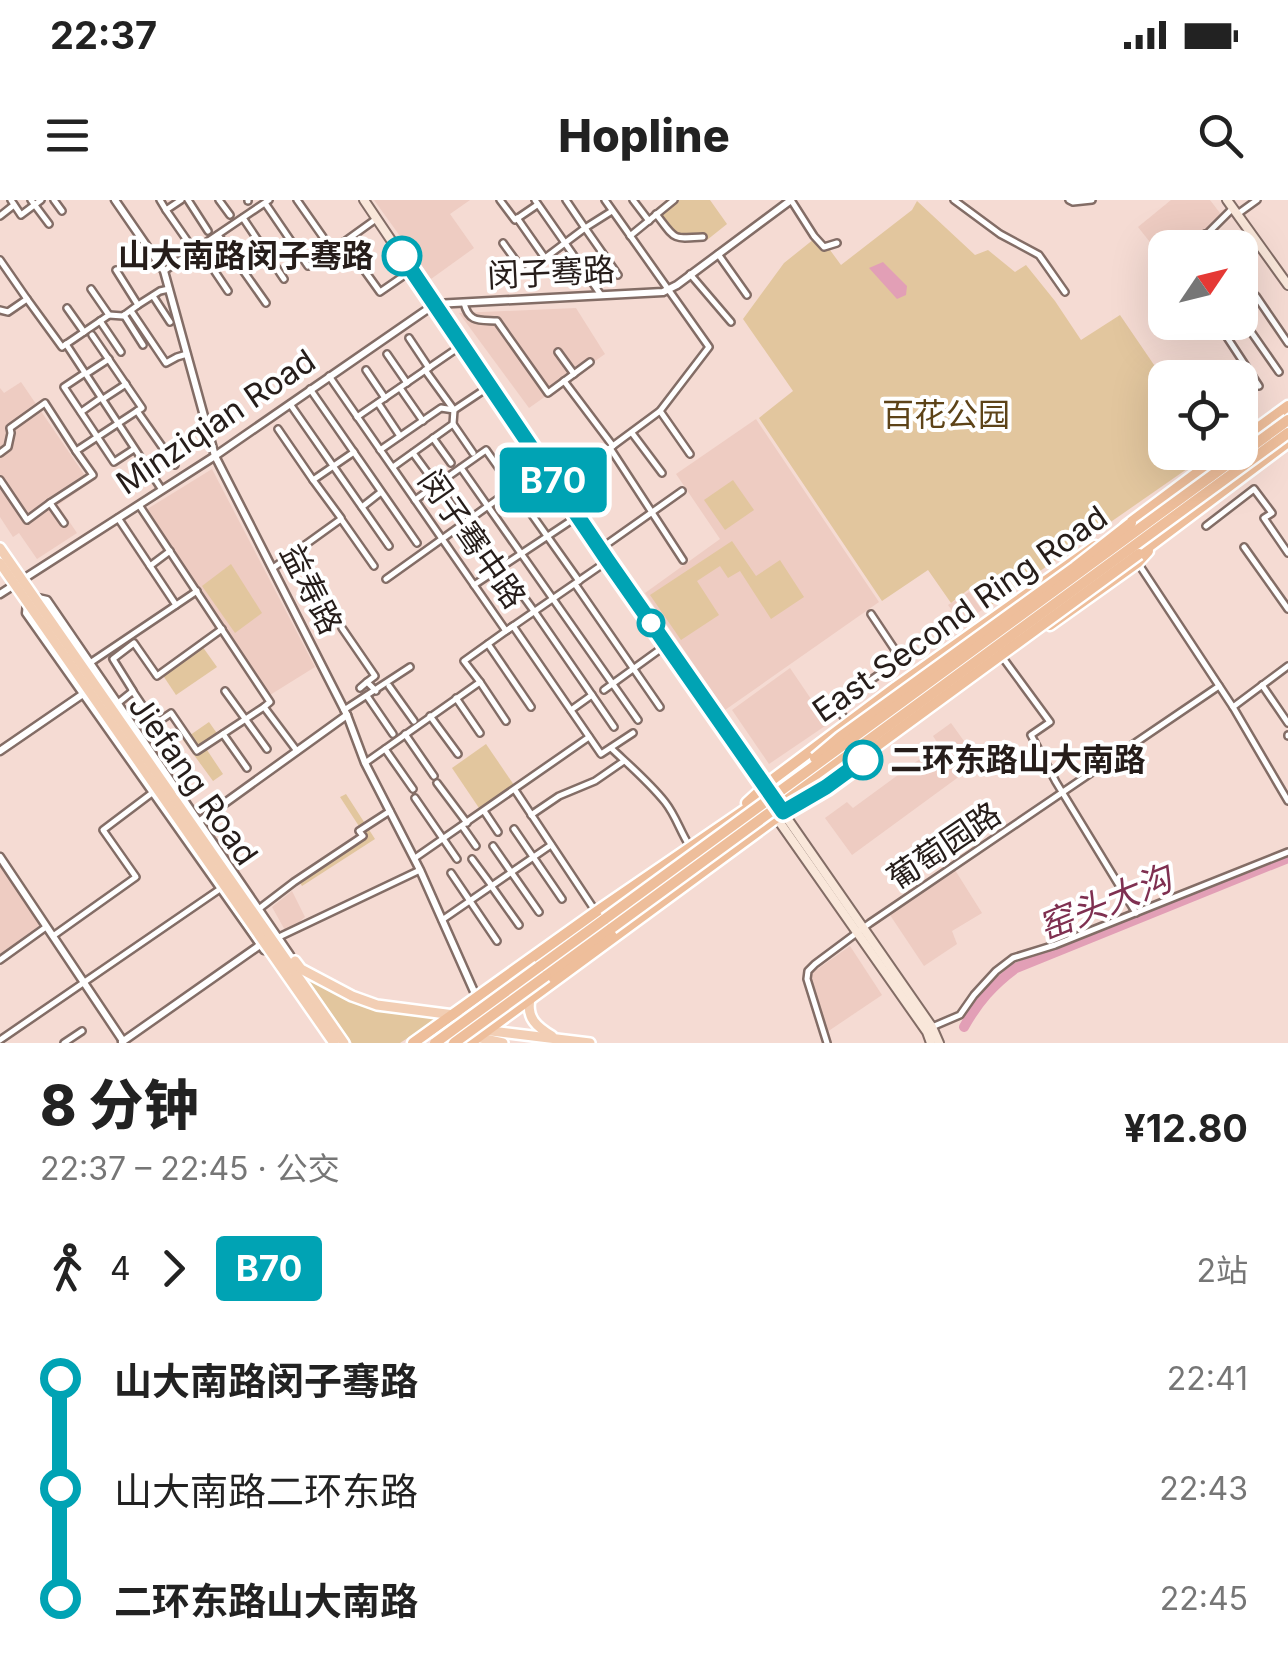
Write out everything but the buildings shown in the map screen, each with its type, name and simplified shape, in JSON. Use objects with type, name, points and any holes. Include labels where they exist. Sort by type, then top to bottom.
[{"type":"highway","points":[[1258,428],[1288,406]]},
{"type":"highway","points":[[454,1043],[1288,420]]},
{"type":"highway","points":[[434,1043],[1288,433]]},
{"type":"highway","points":[[775,801],[863,756],[1138,558],[1288,442]]},
{"type":"highway","name":"East Second Ring Road","points":[[478,1037],[530,1000],[775,801],[806,760],[848,723],[1201,470]]},
{"type":"highway","points":[[775,801],[840,737],[1131,523]]},
{"type":"highway","points":[[822,749],[1127,533],[1131,523]]},
{"type":"highway","points":[[775,801],[814,783],[1126,557],[1138,558]]},
{"type":"highway","name":"East Second Ring Road","points":[[413,1043],[729,821],[775,801],[826,787],[1138,558]]},
{"type":"highway","points":[[875,739],[896,736]]},
{"type":"highway","points":[[826,787],[837,767]]},
{"type":"main road","points":[[364,200],[608,561],[932,1027],[939,1043]]},
{"type":"main road","points":[[1232,206],[1288,284]]},
{"type":"main road","name":"Jiefang Road","points":[[0,548],[18,584]]},
{"type":"main road","name":"Jiefang Road","points":[[0,563],[143,752],[292,962],[333,1037]]},
{"type":"main road","name":"Jiefang Road","points":[[31,600],[300,992],[333,1037],[344,1043]]},
{"type":"main road","points":[[143,752],[159,762]]},
{"type":"main road","points":[[775,801],[927,1032],[930,1043]]},
{"type":"main road","points":[[164,808],[180,820]]},
{"type":"main road","points":[[292,962],[327,984],[377,1004],[454,1015],[478,1037],[502,1043]]},
{"type":"main road","points":[[530,1000],[528,1011],[532,1020],[564,1040]]},
{"type":"main road","points":[[478,1037],[590,1043]]},
{"type":"street","points":[[54,200],[62,210]]},
{"type":"street","name":"益寿路","points":[[115,200],[164,271],[214,456],[346,713],[365,763],[420,870],[476,998]]},
{"type":"street","points":[[160,200],[190,246]]},
{"type":"street","points":[[166,210],[184,200],[208,231]]},
{"type":"street","points":[[219,200],[230,215]]},
{"type":"street","points":[[297,200],[330,247]]},
{"type":"street","points":[[500,200],[514,220],[536,202],[601,296]]},
{"type":"street","points":[[566,200],[618,275]]},
{"type":"street","points":[[556,485],[660,411],[708,348],[605,200]]},
{"type":"street","points":[[634,200],[649,220]]},
{"type":"street","points":[[669,290],[791,200],[824,247],[836,243]]},
{"type":"street","points":[[954,200],[1000,234],[1039,255],[1065,292]]},
{"type":"street","points":[[1069,200],[1092,200]]},
{"type":"street","points":[[1208,230],[1232,206],[1257,200]]},
{"type":"street","points":[[630,236],[672,201]]},
{"type":"street","points":[[0,216],[12,203],[20,214],[35,202],[49,224]]},
{"type":"street","points":[[164,271],[267,202],[308,266]]},
{"type":"street","points":[[504,243],[524,272],[612,211]]},
{"type":"street","points":[[656,214],[678,239],[704,237]]},
{"type":"street","points":[[242,218],[284,279]]},
{"type":"street","points":[[376,218],[344,242],[380,292],[412,270]]},
{"type":"street","points":[[517,218],[546,257]]},
{"type":"street","points":[[218,234],[266,303]]},
{"type":"street","points":[[199,248],[228,291]]},
{"type":"street","points":[[718,254],[748,295]]},
{"type":"street","points":[[0,260],[62,347],[108,316],[124,315],[169,289]]},
{"type":"street","points":[[116,270],[138,306]]},
{"type":"street","points":[[690,274],[731,322]]},
{"type":"street","points":[[91,288],[108,316]]},
{"type":"street","name":"闵子骞路","points":[[435,304],[669,290]]},
{"type":"street","points":[[152,296],[170,322]]},
{"type":"street","points":[[1258,299],[1288,343]]},
{"type":"street","points":[[0,310],[8,312],[27,300]]},
{"type":"street","points":[[464,303],[466,314],[474,319],[497,321],[548,393],[590,362]]},
{"type":"street","name":"Minziqian Road","points":[[0,596],[214,456],[435,304]]},
{"type":"street","points":[[68,308],[84,332]]},
{"type":"street","points":[[130,310],[166,364],[187,354]]},
{"type":"street","points":[[124,315],[142,344]]},
{"type":"street","points":[[100,321],[121,352]]},
{"type":"street","points":[[76,451],[142,408],[92,335]]},
{"type":"street","points":[[408,338],[454,410],[453,424],[473,453]]},
{"type":"street","points":[[1229,340],[1259,386]]},
{"type":"street","points":[[1256,340],[1278,372]]},
{"type":"street","points":[[66,344],[162,490]]},
{"type":"street","points":[[357,418],[463,344]]},
{"type":"street","points":[[558,352],[574,374]]},
{"type":"street","points":[[387,354],[423,421]]},
{"type":"street","points":[[108,358],[64,387],[114,462],[134,448]]},
{"type":"street","points":[[366,370],[385,398]]},
{"type":"street","name":"闵子骞中路","points":[[329,376],[474,585],[509,629],[608,561]]},
{"type":"street","points":[[564,381],[612,447],[683,560]]},
{"type":"street","points":[[81,412],[126,384]]},
{"type":"street","points":[[380,450],[442,408],[454,410],[490,386]]},
{"type":"street","points":[[310,390],[417,543]]},
{"type":"street","points":[[0,453],[11,440],[10,428],[45,403],[93,475],[27,520],[0,480]]},
{"type":"street","points":[[378,403],[400,436]]},
{"type":"street","points":[[290,404],[389,546]]},
{"type":"street","points":[[137,411],[175,465]]},
{"type":"street","points":[[660,411],[690,454]]},
{"type":"street","points":[[393,468],[453,424]]},
{"type":"street","points":[[278,430],[374,566]]},
{"type":"street","points":[[632,433],[662,473]]},
{"type":"street","points":[[433,438],[451,463]]},
{"type":"street","points":[[415,500],[435,482],[486,450],[660,707]]},
{"type":"street","points":[[314,480],[354,452]]},
{"type":"street","points":[[413,453],[502,567],[614,727]]},
{"type":"street","points":[[386,579],[544,466]]},
{"type":"street","points":[[462,468],[638,720]]},
{"type":"street","points":[[1206,526],[1254,489],[1272,513],[1264,518],[1288,553]]},
{"type":"street","points":[[600,549],[682,491]]},
{"type":"street","points":[[362,506],[381,492]]},
{"type":"street","points":[[50,503],[64,523]]},
{"type":"street","points":[[139,504],[270,702],[197,751],[171,713],[155,724],[112,659],[134,643],[157,676],[222,630]]},
{"type":"street","points":[[474,585],[578,516]]},
{"type":"street","points":[[118,518],[176,605]]},
{"type":"street","points":[[272,568],[341,519]]},
{"type":"street","points":[[1244,547],[1288,609]]},
{"type":"street","points":[[150,566],[170,551]]},
{"type":"street","points":[[1138,558],[1288,802]]},
{"type":"street","points":[[90,663],[196,591]]},
{"type":"street","points":[[292,962],[260,908],[47,600],[31,600],[26,613],[288,984],[300,992]]},
{"type":"street","points":[[848,723],[834,705],[902,659],[871,614]]},
{"type":"street","points":[[342,628],[376,676],[360,688]]},
{"type":"street","points":[[506,720],[464,661],[509,629],[601,754],[633,733]]},
{"type":"street","points":[[488,644],[531,707]]},
{"type":"street","points":[[604,690],[666,645]]},
{"type":"street","points":[[1003,658],[1050,722],[1031,735],[1136,913]]},
{"type":"street","points":[[200,821],[410,667]]},
{"type":"street","points":[[1232,707],[1288,668]]},
{"type":"street","points":[[368,682],[376,691]]},
{"type":"street","points":[[365,763],[480,682]]},
{"type":"street","points":[[1262,685],[1288,723]]},
{"type":"street","points":[[388,686],[414,721]]},
{"type":"street","name":"葡萄园路","points":[[828,1043],[807,979],[815,964],[1219,686]]},
{"type":"street","points":[[118,703],[133,691],[131,688]]},
{"type":"street","points":[[225,691],[267,749]]},
{"type":"street","points":[[0,751],[83,694]]},
{"type":"street","points":[[570,710],[592,695]]},
{"type":"street","points":[[368,696],[393,734]]},
{"type":"street","points":[[456,698],[480,733]]},
{"type":"street","points":[[264,706],[297,751]]},
{"type":"street","points":[[430,716],[458,754]]},
{"type":"street","points":[[223,734],[247,768]]},
{"type":"street","points":[[405,734],[476,846]]},
{"type":"street","points":[[414,858],[588,737]]},
{"type":"street","points":[[385,748],[414,788]]},
{"type":"street","points":[[611,748],[664,801],[691,848]]},
{"type":"street","points":[[531,815],[558,796],[596,781],[624,761]]},
{"type":"street","points":[[514,790],[596,912]]},
{"type":"street","points":[[53,936],[136,877],[103,830],[152,793]]},
{"type":"street","points":[[415,798],[456,859]]},
{"type":"street","points":[[260,908],[363,836],[360,830],[390,811]]},
{"type":"street","points":[[484,811],[498,832]]},
{"type":"street","points":[[514,829],[562,899]]},
{"type":"street","points":[[442,920],[552,845]]},
{"type":"street","points":[[494,846],[539,912]]},
{"type":"street","points":[[932,1027],[960,1015],[996,970],[1013,958],[1288,852]]},
{"type":"street","points":[[0,857],[122,1042],[260,945]]},
{"type":"street","points":[[472,859],[519,925]]},
{"type":"street","points":[[279,937],[420,870]]},
{"type":"street","points":[[451,872],[497,941]]},
{"type":"street","points":[[0,1040],[221,889]]},
{"type":"street","points":[[0,960],[46,926]]},
{"type":"street","points":[[64,1043],[82,1031]]},
{"type":"shaded area","points":[[374,200],[470,200],[450,214],[474,248],[431,279]]},
{"type":"shaded area","points":[[1171,200],[1210,200],[1226,221],[1214,230],[1148,230],[1148,240],[1138,227]]},
{"type":"shaded area","points":[[883,262],[907,286],[906,295],[897,299],[869,268]]},
{"type":"shaded area","points":[[576,308],[605,354],[529,408],[459,313]]},
{"type":"shaded area","points":[[21,382],[90,483],[58,505],[77,533],[37,559],[19,533],[13,537],[0,517],[0,388],[4,393]]},
{"type":"shaded area","points":[[756,419],[879,602],[725,710],[645,593],[720,539],[676,474]]},
{"type":"shaded area","points":[[212,469],[315,667],[270,695],[144,511]]},
{"type":"shaded area","points":[[969,592],[982,610],[962,624],[948,605]]},
{"type":"shaded area","points":[[790,668],[828,724],[769,764],[732,710]]},
{"type":"shaded area","points":[[951,723],[979,762],[852,855],[825,818],[847,802],[853,808],[939,745],[933,736]]},
{"type":"shaded area","points":[[0,865],[40,925],[0,954]]},
{"type":"shaded area","points":[[415,869],[416,872],[286,932],[272,907],[292,891],[305,917],[298,923]]},
{"type":"shaded area","points":[[955,870],[982,913],[952,931],[957,944],[924,966],[890,915]]},
{"type":"shaded area","points":[[850,946],[882,995],[827,1032],[812,989],[812,973]]},
{"type":"green space","points":[[678,200],[710,200],[727,224],[707,240],[692,234],[675,237],[660,214]]},
{"type":"green space","name":"百花公园","points":[[917,201],[975,255],[988,250],[1015,272],[1026,265],[1081,340],[1120,315],[1151,360],[1148,470],[1186,470],[984,610],[969,589],[951,603],[928,570],[882,601],[759,418],[793,391],[743,319],[784,263],[819,235],[841,265],[912,210]]},
{"type":"green space","points":[[733,480],[754,510],[725,530],[704,500]]},
{"type":"green space","points":[[732,541],[756,576],[780,560],[804,597],[771,619],[740,571],[728,578],[720,566],[697,581],[719,615],[681,640],[650,595]]},
{"type":"green space","points":[[231,564],[262,613],[235,633],[202,586]]},
{"type":"green space","points":[[202,646],[217,667],[176,695],[162,674]]},
{"type":"green space","points":[[209,722],[221,739],[207,750],[223,774],[213,781],[183,740]]},
{"type":"green space","points":[[486,744],[514,785],[479,808],[452,768]]},
{"type":"green space","points":[[346,794],[375,839],[302,886],[299,881],[366,837],[340,797]]},
{"type":"green space","points":[[302,971],[352,997],[444,1014],[400,1043],[352,1043]]},
{"type":"waterway","name":"窑头大沟","points":[[964,1027],[987,994],[1016,968],[1288,858]]},
{"type":"bus line","name":"B70","points":[[402,256],[783,812],[863,760]]},
{"type":"place","name":"山大南路闵子骞路","points":[[402,256]]},
{"type":"place","name":"二环东路山大南路","points":[[863,760]]}]
